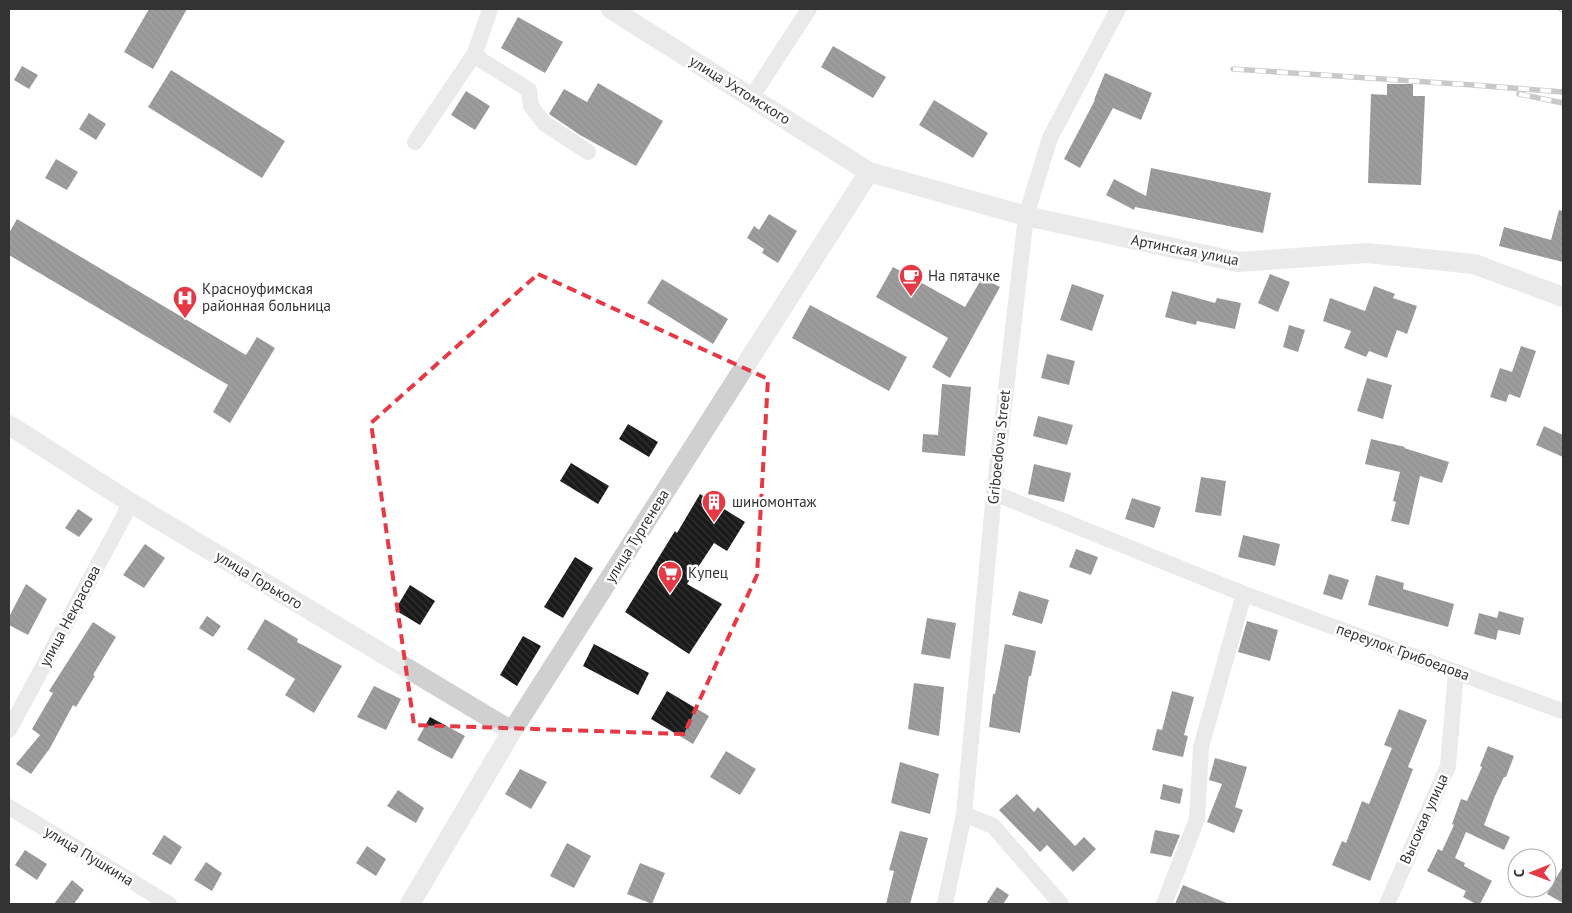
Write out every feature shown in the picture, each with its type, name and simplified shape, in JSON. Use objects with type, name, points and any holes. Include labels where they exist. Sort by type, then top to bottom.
[{"type":"street","points":[[415,142],[475,53],[490,9]]},
{"type":"street","name":"улица Ухтомского","points":[[611,9],[869,172]]},
{"type":"street","points":[[751,98],[809,9]]},
{"type":"street","name":"Griboedova Street","points":[[944,904],[964,814],[994,493],[1026,216],[1050,138],[1118,9]]},
{"type":"street","points":[[475,53],[482,60],[529,90],[531,106],[544,123],[588,152]]},
{"type":"street","name":"Артинская улица","points":[[869,172],[1026,216],[1238,262],[1367,252],[1474,264],[1563,298]]},
{"type":"street","name":"улица Тургенева","points":[[410,904],[512,731],[869,172]]},
{"type":"street","name":"улица Горького","points":[[9,425],[131,503],[512,731]]},
{"type":"street","name":"переулок Грибоедова","points":[[994,493],[1244,594],[1562,711]]},
{"type":"street","name":"улица Некрасова","points":[[9,730],[131,503]]},
{"type":"street","points":[[1164,904],[1198,819],[1201,747],[1244,594]]},
{"type":"street","name":"Высокая улица","points":[[1387,904],[1448,766],[1456,672]]},
{"type":"street","name":"улица Пушкина","points":[[9,807],[169,904]]},
{"type":"street","points":[[964,814],[993,826],[1061,904]]},
{"type":"highlighted area","points":[[538,274],[768,379],[757,575],[684,734],[414,725],[371,423]]},
{"type":"building","points":[[149,9],[187,9],[153,69],[124,52]]},
{"type":"building","points":[[518,17],[563,42],[545,73],[501,48]]},
{"type":"building","points":[[833,46],[886,77],[873,98],[821,67]]},
{"type":"building","points":[[22,66],[38,75],[29,89],[14,80]]},
{"type":"building","points":[[171,70],[285,141],[262,178],[148,107]]},
{"type":"building","points":[[1105,73],[1152,93],[1141,120],[1113,108],[1080,168],[1064,159],[1095,100]]},
{"type":"building","points":[[598,83],[663,121],[636,166],[580,135],[549,114],[564,89],[587,102]]},
{"type":"building","points":[[1387,84],[1413,84],[1413,96],[1425,96],[1421,185],[1368,183],[1371,94],[1387,95]]},
{"type":"building","points":[[466,91],[490,106],[475,130],[451,115]]},
{"type":"building","points":[[934,100],[988,133],[973,158],[919,125]]},
{"type":"building","points":[[89,113],[106,124],[96,140],[79,129]]},
{"type":"building","points":[[56,159],[78,172],[67,190],[45,178]]},
{"type":"building","points":[[1151,168],[1271,193],[1263,233],[1135,207],[1134,210],[1106,195],[1114,179],[1146,196]]},
{"type":"building","points":[[1559,210],[1563,211],[1563,262],[1499,246],[1504,227],[1551,240]]},
{"type":"building","points":[[769,214],[797,231],[778,263],[762,253],[764,249],[747,238],[754,226],[759,230]]},
{"type":"building","points":[[17,219],[246,355],[257,337],[275,348],[230,423],[213,412],[228,385],[9,255],[9,233]]},
{"type":"building","points":[[893,267],[965,307],[982,278],[1000,287],[950,378],[932,367],[948,338],[876,297]]},
{"type":"building","points":[[1270,274],[1290,282],[1278,312],[1258,303]]},
{"type":"building","points":[[662,279],[728,319],[713,344],[647,303]]},
{"type":"building","points":[[1072,284],[1104,295],[1092,331],[1060,320]]},
{"type":"building","points":[[1374,286],[1395,294],[1393,298],[1417,306],[1407,334],[1397,330],[1387,358],[1369,351],[1366,357],[1344,348],[1351,331],[1323,321],[1330,298],[1365,311]]},
{"type":"building","points":[[1172,291],[1215,303],[1217,298],[1241,303],[1235,329],[1197,321],[1196,325],[1165,317]]},
{"type":"building","points":[[810,305],[907,357],[889,391],[792,338]]},
{"type":"building","points":[[1289,325],[1305,330],[1298,352],[1283,347]]},
{"type":"building","points":[[1521,346],[1536,351],[1520,398],[1509,394],[1506,402],[1490,397],[1500,368],[1512,372]]},
{"type":"building","points":[[1047,354],[1075,361],[1069,385],[1041,378]]},
{"type":"building","points":[[1367,378],[1392,385],[1383,419],[1357,411]]},
{"type":"building","points":[[942,384],[971,387],[965,456],[922,452],[923,434],[938,435]]},
{"type":"building","points":[[1038,416],[1073,425],[1067,445],[1033,436]]},
{"type":"building","points":[[628,424],[658,442],[649,457],[619,439]]},
{"type":"building","points":[[1544,426],[1563,435],[1563,457],[1536,445]]},
{"type":"building","points":[[1371,439],[1405,447],[1449,462],[1442,483],[1420,476],[1409,525],[1391,521],[1396,502],[1393,501],[1400,472],[1365,464]]},
{"type":"building","points":[[571,463],[609,486],[598,504],[560,481]]},
{"type":"building","points":[[1034,464],[1071,473],[1064,502],[1028,494]]},
{"type":"building","points":[[1201,477],[1226,481],[1221,516],[1195,512]]},
{"type":"building","name":"Купец","points":[[700,494],[745,522],[727,551],[714,543],[687,584],[722,604],[689,654],[625,612],[675,531],[677,533]]},
{"type":"building","points":[[1132,498],[1161,507],[1154,528],[1125,519]]},
{"type":"building","points":[[78,509],[93,519],[79,537],[65,528]]},
{"type":"building","points":[[1243,535],[1280,544],[1275,566],[1238,557]]},
{"type":"building","points":[[145,544],[165,558],[144,588],[123,575]]},
{"type":"building","points":[[1076,549],[1098,557],[1091,575],[1069,567]]},
{"type":"building","points":[[575,557],[593,568],[563,618],[544,607]]},
{"type":"building","points":[[1329,574],[1349,580],[1342,600],[1323,594]]},
{"type":"building","points":[[1376,575],[1404,583],[1403,589],[1454,604],[1448,627],[1368,605]]},
{"type":"building","points":[[26,584],[47,599],[28,635],[9,625],[9,617]]},
{"type":"building","points":[[410,585],[435,601],[420,625],[395,610]]},
{"type":"building","points":[[1019,591],[1049,600],[1042,624],[1012,615]]},
{"type":"building","points":[[1499,611],[1524,618],[1520,635],[1498,630],[1496,640],[1474,634],[1479,613],[1497,618]]},
{"type":"building","points":[[207,616],[221,626],[213,637],[199,628]]},
{"type":"building","points":[[927,618],[956,623],[950,659],[921,654]]},
{"type":"building","points":[[265,619],[298,639],[297,642],[342,666],[314,713],[285,695],[295,679],[247,649]]},
{"type":"building","points":[[1247,621],[1278,630],[1270,661],[1238,652]]},
{"type":"building","points":[[93,622],[116,637],[76,707],[73,705],[50,748],[31,774],[16,764],[40,735],[32,729],[53,693],[49,691]]},
{"type":"building","points":[[523,636],[541,646],[517,686],[500,675]]},
{"type":"building","points":[[594,644],[649,673],[638,695],[583,666]]},
{"type":"building","points":[[1005,644],[1036,651],[1031,676],[1029,676],[1020,733],[989,727],[993,694],[995,694]]},
{"type":"building","points":[[914,683],[944,687],[939,736],[908,729]]},
{"type":"building","points":[[374,686],[401,699],[386,730],[357,717]]},
{"type":"building","points":[[667,691],[709,716],[693,744],[651,719]]},
{"type":"building","points":[[1172,691],[1194,697],[1184,735],[1188,736],[1183,757],[1152,750],[1157,729],[1162,730]]},
{"type":"building","points":[[1399,709],[1427,720],[1408,767],[1413,769],[1370,881],[1332,865],[1342,841],[1346,843],[1362,801],[1369,804],[1392,748],[1384,745]]},
{"type":"building","points":[[430,717],[465,736],[452,759],[417,740]]},
{"type":"building","points":[[1488,746],[1514,756],[1484,825],[1510,837],[1504,850],[1466,832],[1455,858],[1465,863],[1464,866],[1492,881],[1480,904],[1476,904],[1463,897],[1466,891],[1427,871],[1438,849],[1442,851],[1454,825],[1452,824],[1461,799],[1467,801],[1482,767],[1480,766]]},
{"type":"building","points":[[726,751],[756,769],[740,795],[710,777]]},
{"type":"building","points":[[1215,758],[1247,767],[1235,807],[1243,810],[1234,833],[1207,822],[1222,784],[1209,780]]},
{"type":"building","points":[[900,762],[939,774],[930,814],[891,803]]},
{"type":"building","points":[[520,769],[547,782],[531,809],[505,794]]},
{"type":"building","points":[[1163,784],[1183,789],[1180,804],[1160,799]]},
{"type":"building","points":[[398,790],[424,808],[416,823],[387,806]]},
{"type":"building","points":[[1017,794],[1034,812],[1038,807],[1075,846],[1084,837],[1096,849],[1073,872],[1047,845],[1040,852],[999,810]]},
{"type":"building","points":[[1155,830],[1180,835],[1171,857],[1150,853]]},
{"type":"building","points":[[900,831],[928,838],[910,904],[886,904],[894,871],[889,870]]},
{"type":"building","points":[[164,835],[182,847],[171,865],[152,854]]},
{"type":"building","points":[[567,843],[591,856],[574,888],[550,876]]},
{"type":"building","points":[[367,846],[386,859],[376,876],[356,863]]},
{"type":"building","points":[[25,850],[47,864],[37,880],[15,865]]},
{"type":"building","points":[[206,862],[222,873],[212,891],[194,880]]},
{"type":"building","points":[[640,863],[665,873],[652,904],[627,894]]},
{"type":"building","points":[[1563,866],[1563,903],[1554,898],[1557,898],[1557,876]]},
{"type":"building","points":[[72,880],[84,890],[74,904],[54,904]]},
{"type":"building","points":[[1183,885],[1229,904],[1175,904]]},
{"type":"building","points":[[997,887],[1009,895],[1003,904],[986,904]]},
{"type":"railway","points":[[1233,69],[1563,92]]},
{"type":"railway","points":[[1519,94],[1563,103]]},
{"type":"place","name":"На пятачке","points":[[911,297]]},
{"type":"place","name":"Красноуфимская районная больница","points":[[185,319]]},
{"type":"place","name":"шиномонтаж","points":[[714,523]]},
{"type":"place","name":"Купец","points":[[670,594]]}]
